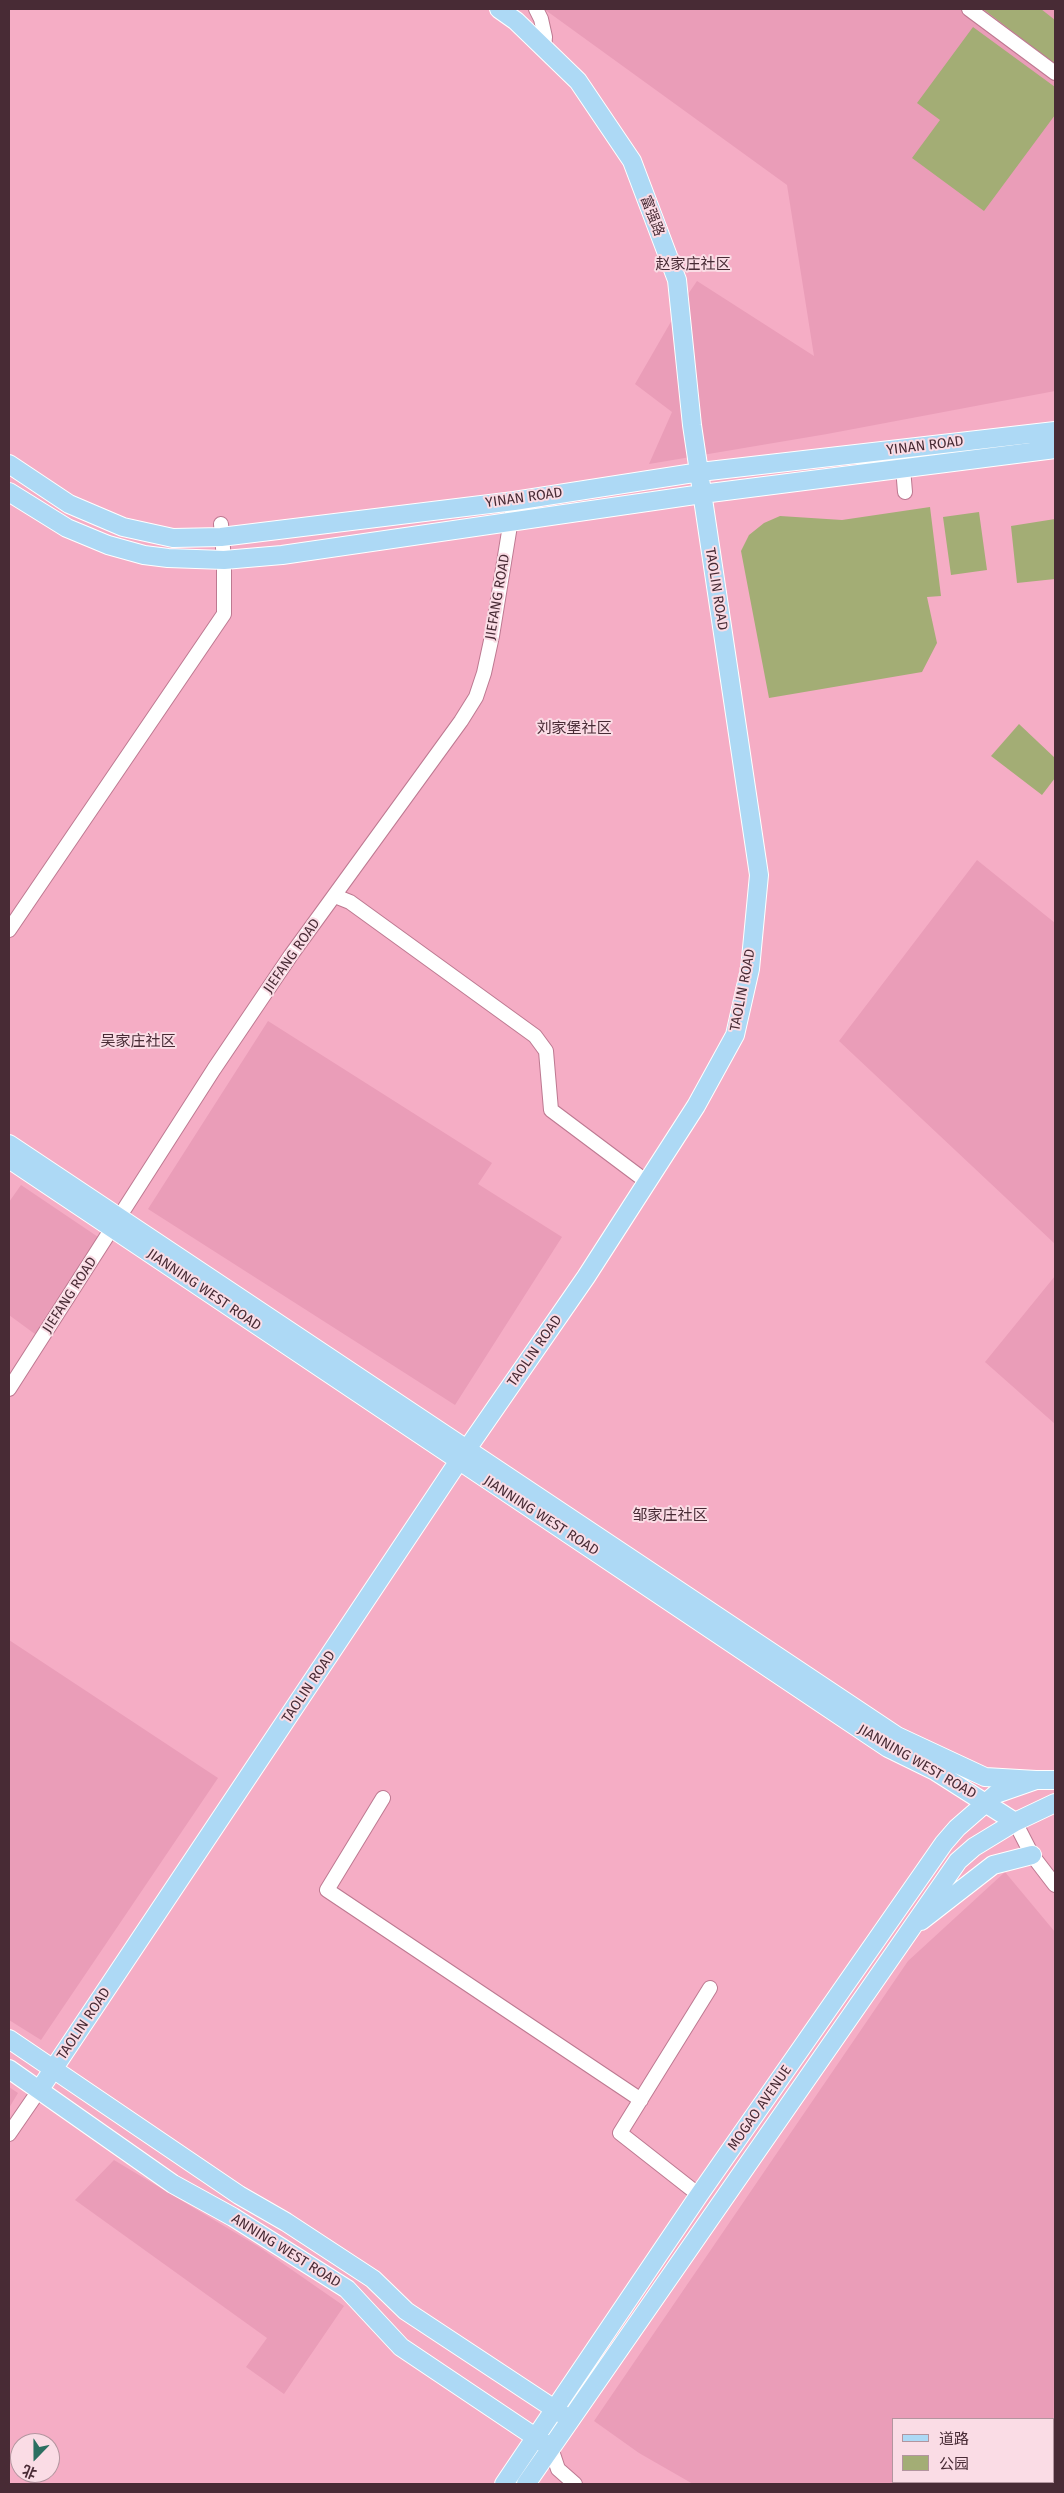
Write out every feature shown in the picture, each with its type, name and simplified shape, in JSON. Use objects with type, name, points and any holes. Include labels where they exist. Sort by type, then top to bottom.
[{"type":"main road","name":"富强路","points":[[499,9],[516,20],[578,81],[632,161],[677,280],[692,425],[700,472]]},
{"type":"main road","name":"YINAN ROAD","points":[[9,464],[69,504],[123,527],[173,538],[221,530],[514,500],[700,472],[1055,431]]},
{"type":"main road","name":"YINAN ROAD","points":[[9,492],[67,528],[108,545],[144,555],[196,560],[224,560],[282,555],[702,494],[1055,449]]},
{"type":"main road","name":"TAOLIN ROAD","points":[[40,2089],[463,1456],[586,1277],[696,1106],[735,1035],[750,969],[759,875],[700,472]]},
{"type":"main road","name":"JIANNING WEST ROAD","points":[[9,1144],[116,1223],[463,1456],[888,1748],[991,1798]]},
{"type":"main road","name":"JIANNING WEST ROAD","points":[[9,1159],[116,1223]]},
{"type":"main road","name":"JIANNING WEST ROAD","points":[[463,1456],[714,1612],[897,1736],[984,1777],[1036,1780]]},
{"type":"main road","points":[[984,1777],[991,1798],[1015,1822]]},
{"type":"main road","name":"MOGAO AVENUE","points":[[504,2484],[699,2196],[944,1843],[956,1828],[991,1798],[1036,1780],[1055,1780]]},
{"type":"main road","name":"MOGAO AVENUE","points":[[526,2484],[958,1861],[974,1846],[1015,1822],[1055,1803]]},
{"type":"main road","points":[[911,1929],[993,1865],[1032,1855]]},
{"type":"main road","name":"ANNING WEST ROAD","points":[[9,2039],[238,2195],[286,2222],[373,2279],[406,2311],[554,2410],[571,2419]]},
{"type":"main road","name":"ANNING WEST ROAD","points":[[9,2069],[173,2184],[233,2217],[347,2289],[401,2347],[551,2448]]},
{"type":"street","points":[[536,9],[543,28],[544,48]]},
{"type":"street","points":[[969,9],[1055,73]]},
{"type":"street","points":[[903,468],[905,492]]},
{"type":"street","name":"JIEFANG ROAD","points":[[9,1389],[220,1061],[291,955],[476,698],[492,636],[514,500]]},
{"type":"street","points":[[9,930],[224,614],[224,560],[221,530]]},
{"type":"street","points":[[334,896],[350,902],[535,1036],[546,1051],[550,1110],[647,1182]]},
{"type":"street","points":[[384,1798],[327,1890],[640,2100]]},
{"type":"street","points":[[1015,1822],[1032,1855],[1055,1885]]},
{"type":"street","points":[[699,2196],[620,2133],[710,1988]]},
{"type":"street","name":"TAOLIN ROAD","points":[[9,2134],[40,2089]]},
{"type":"street","points":[[551,2448],[558,2469],[575,2484]]},
{"type":"shaded area","points":[[544,9],[1055,9],[1055,391],[827,434],[649,464],[672,412],[635,384],[680,306],[697,281],[814,356],[787,185]]},
{"type":"shaded area","points":[[977,860],[1055,923],[1055,1244],[839,1041]]},
{"type":"shaded area","points":[[268,1021],[492,1163],[478,1184],[562,1237],[455,1405],[148,1209]]},
{"type":"shaded area","points":[[21,1185],[104,1241],[39,1337],[9,1315],[9,1202]]},
{"type":"shaded area","points":[[1055,1276],[1055,1424],[985,1362]]},
{"type":"shaded area","points":[[9,1640],[218,1778],[41,2040],[9,2020]]},
{"type":"shaded area","points":[[1005,1872],[1055,1932],[1055,2484],[693,2484],[639,2453],[594,2421],[908,1961]]},
{"type":"shaded area","points":[[9,2087],[18,2093],[9,2108]]},
{"type":"shaded area","points":[[114,2160],[259,2247],[344,2306],[284,2394],[246,2367],[267,2338],[75,2200]]},
{"type":"green space","points":[[983,9],[1041,9],[1055,20],[1055,64]]},
{"type":"green space","points":[[973,27],[1055,87],[1055,115],[984,211],[912,158],[940,120],[917,103]]},
{"type":"green space","points":[[930,507],[941,596],[927,597],[937,643],[922,672],[769,698],[741,551],[749,535],[764,523],[780,516],[842,520]]},
{"type":"green space","points":[[979,512],[987,570],[951,575],[943,517]]},
{"type":"green space","points":[[1055,519],[1055,579],[1017,583],[1011,526]]},
{"type":"green space","points":[[1019,724],[1055,758],[1055,778],[1042,795],[991,756]]},
{"type":"district","name":"赵家庄社区","points":[[693,265]]},
{"type":"district","name":"刘家堡社区","points":[[574,729]]},
{"type":"district","name":"吴家庄社区","points":[[138,1042]]},
{"type":"district","name":"邹家庄社区","points":[[670,1516]]}]
